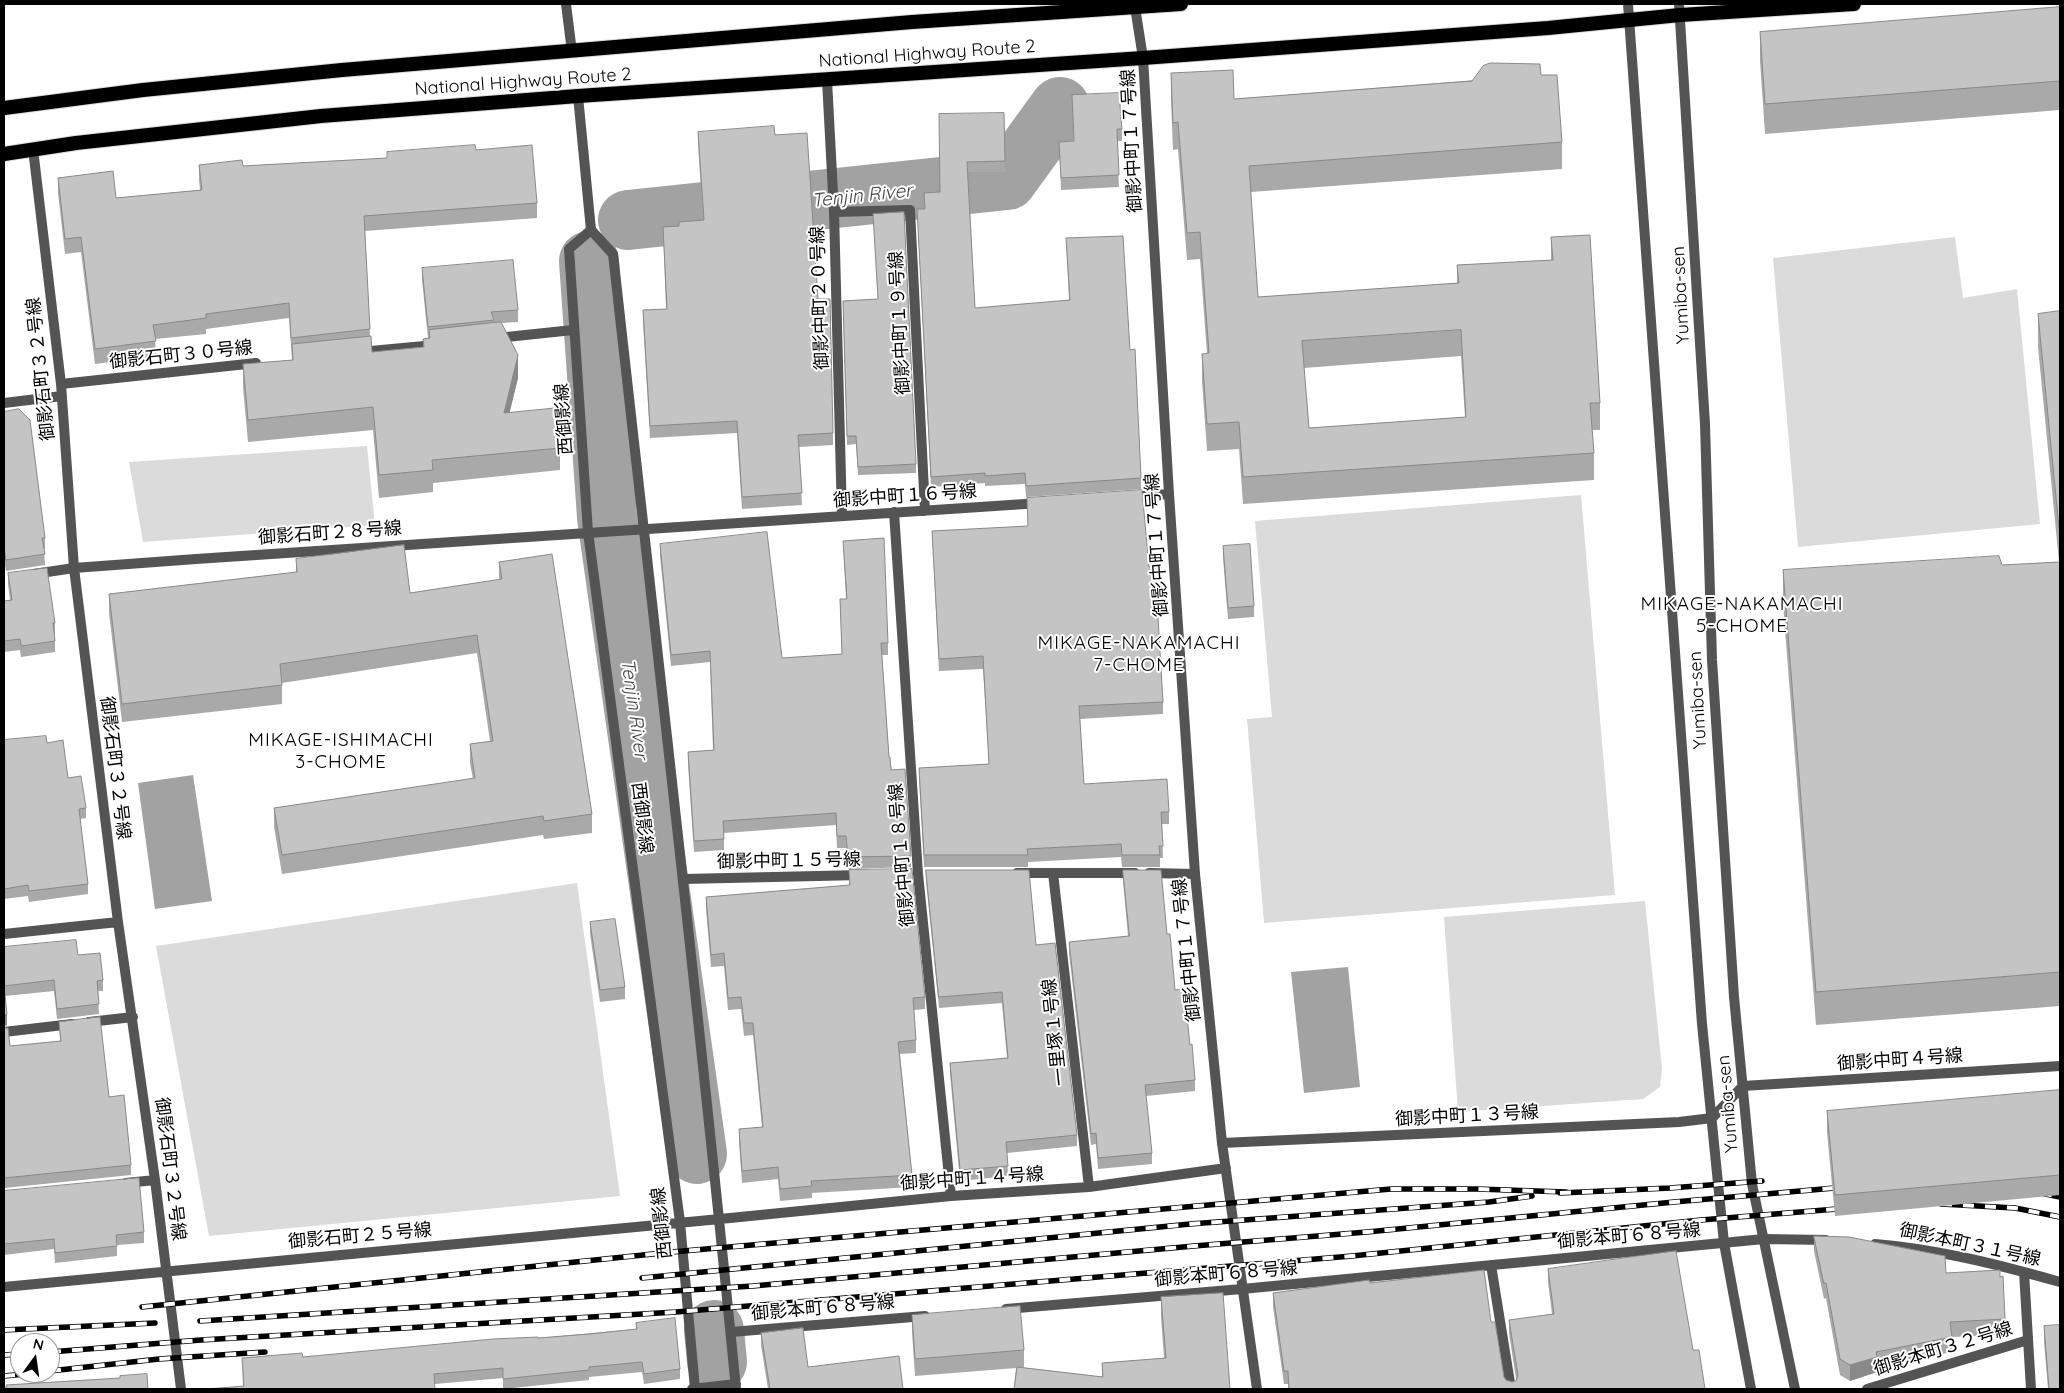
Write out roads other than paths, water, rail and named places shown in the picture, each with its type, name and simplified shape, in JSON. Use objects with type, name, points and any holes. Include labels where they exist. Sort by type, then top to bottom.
[{"type":"highway","name":"National Highway Route 2","points":[[4,108],[242,79],[912,22],[1181,4]]},
{"type":"highway","name":"National Highway Route 2","points":[[4,154],[232,125],[578,96],[1143,58],[1548,28],[1630,19],[1680,9],[1854,4]]},
{"type":"street","points":[[566,4],[572,52]]},
{"type":"street","name":"Yumiba-sen","points":[[1628,4],[1701,1014],[1724,1243],[1751,1389]]},
{"type":"street","name":"御影中町１７号線","points":[[1135,6],[1143,58],[1195,874],[1222,1143],[1257,1389]]},
{"type":"street","name":"Yumiba-sen","points":[[1680,9],[1705,424],[1712,660],[1734,996],[1752,1184],[1795,1389]]},
{"type":"street","name":"御影中町２０号線","points":[[827,80],[834,210],[842,516]]},
{"type":"street","points":[[578,96],[591,230]]},
{"type":"street","name":"御影石町３２号線","points":[[33,149],[61,384],[74,568],[118,922],[133,1017],[182,1389]]},
{"type":"street","name":"御影中町１９号線","points":[[834,210],[910,210],[925,511]]},
{"type":"street","name":"西御影線","points":[[694,1389],[680,1222],[588,532],[568,248],[591,230],[613,254],[684,879],[736,1387]]},
{"type":"street","points":[[485,340],[573,330]]},
{"type":"street","points":[[347,354],[445,344]]},
{"type":"street","name":"御影石町３０号線","points":[[61,384],[268,362]]},
{"type":"street","points":[[4,403],[62,396]]},
{"type":"street","points":[[1121,498],[1170,494]]},
{"type":"street","name":"御影中町１６号線","points":[[620,530],[644,530],[1052,502]]},
{"type":"street","name":"御影中町１８号線","points":[[894,512],[918,874],[950,1196]]},
{"type":"street","name":"御影石町２８号線","points":[[21,575],[74,568],[620,530]]},
{"type":"street","points":[[1005,873],[1195,874]]},
{"type":"street","name":"一里塚１号線","points":[[1054,873],[1089,1187]]},
{"type":"street","name":"御影中町１５号線","points":[[684,879],[869,875]]},
{"type":"street","points":[[4,934],[118,922]]},
{"type":"street","points":[[4,1032],[133,1017]]},
{"type":"street","name":"御影中町４号線","points":[[1743,1086],[2060,1066]]},
{"type":"street","points":[[1712,1118],[1743,1086]]},
{"type":"street","name":"御影中町１３号線","points":[[1222,1143],[1679,1122],[1712,1118]]},
{"type":"street","name":"御影中町１４号線","points":[[720,1219],[950,1196],[1089,1187],[1226,1168]]},
{"type":"street","points":[[117,1184],[155,1180]]},
{"type":"street","name":"御影石町２５号線","points":[[4,1286],[720,1219]]},
{"type":"street","points":[[1724,1243],[1795,1238],[1835,1240]]},
{"type":"street","name":"御影本町６８号線","points":[[996,1310],[1242,1289],[1724,1243]]},
{"type":"street","name":"御影本町３１号線","points":[[1864,1243],[1912,1247],[2060,1282]]},
{"type":"street","points":[[1491,1265],[1511,1389]]},
{"type":"street","points":[[2024,1272],[2031,1389]]},
{"type":"street","name":"御影本町６８号線","points":[[731,1332],[937,1315]]},
{"type":"street","name":"御影本町３２号線","points":[[1867,1389],[2028,1340]]},
{"type":"street","points":[[694,1389],[736,1387]]},
{"type":"waterway","name":"Tenjin River","points":[[628,220],[1007,180],[1060,107]]},
{"type":"waterway","name":"Tenjin River","points":[[589,261],[607,517],[697,1154]]},
{"type":"waterway","name":"Tenjin River","points":[[714,1330],[717,1362]]},
{"type":"railway","points":[[1560,1193],[1670,1188],[1762,1181]]},
{"type":"railway","points":[[200,1321],[753,1286],[1367,1232],[1846,1187]]},
{"type":"railway","points":[[142,1307],[672,1252],[1391,1189],[1566,1192]]},
{"type":"railway","points":[[2041,1193],[2060,1197]]},
{"type":"railway","points":[[642,1278],[1190,1224],[1489,1202],[1532,1196]]},
{"type":"railway","points":[[1941,1204],[2015,1208],[2060,1217]]},
{"type":"railway","points":[[60,1351],[201,1340],[676,1312],[1352,1256],[1701,1220],[1849,1208]]},
{"type":"railway","points":[[4,1330],[155,1323]]},
{"type":"railway","points":[[60,1370],[159,1359],[265,1352]]},
{"type":"railway","points":[[4,1355],[10,1355]]},
{"type":"railway","points":[[4,1376],[10,1375]]},
{"type":"district","name":"MIKAGE-NAKAMACHI 5-CHOME","points":[[1742,615]]},
{"type":"district","name":"MIKAGE-NAKAMACHI 7-CHOME","points":[[1139,654]]},
{"type":"district","name":"MIKAGE-ISHIMACHI 3-CHOME","points":[[341,751]]}]
